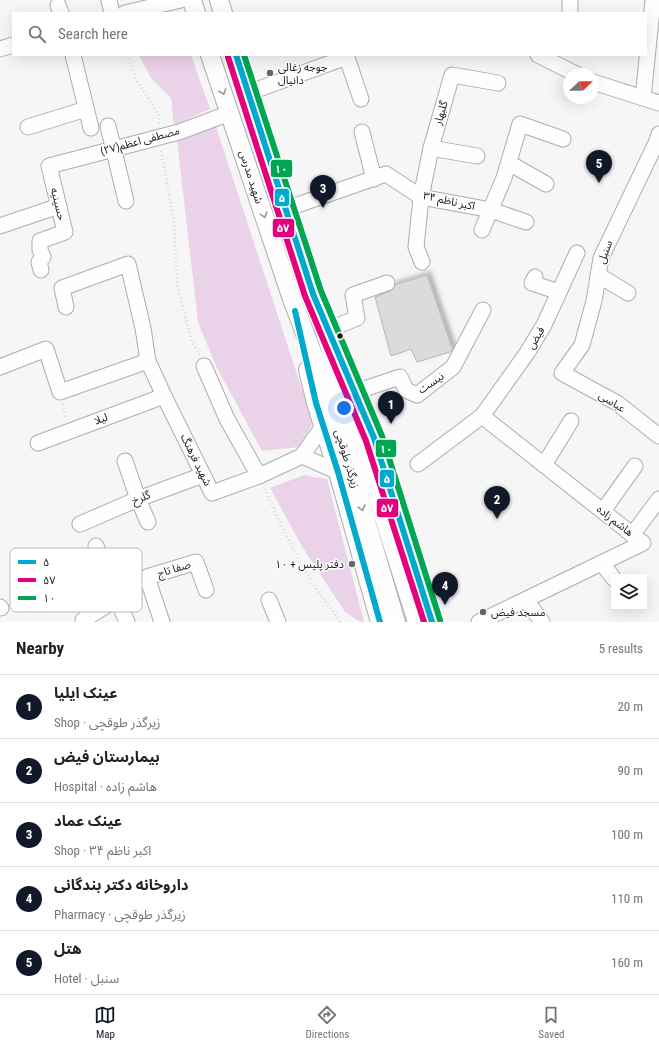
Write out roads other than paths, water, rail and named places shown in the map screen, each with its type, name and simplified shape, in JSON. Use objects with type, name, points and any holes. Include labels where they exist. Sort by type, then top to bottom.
[{"type":"main road","points":[[192,0],[196,12]]},
{"type":"main road","points":[[219,0],[223,12]]},
{"type":"main road","points":[[229,0],[229,12]]},
{"type":"main road","name":"شهید مدرس","points":[[210,56],[292,299]]},
{"type":"main road","points":[[236,56],[313,294],[374,438],[432,622]]},
{"type":"main road","name":"زیرگذر طوقچی","points":[[313,294],[417,622]]},
{"type":"main road","points":[[292,299],[316,403],[338,472],[380,622]]},
{"type":"main road","name":"زیرگذر طوقچی","points":[[292,299],[329,397],[396,622]]},
{"type":"street","points":[[109,0],[112,12]]},
{"type":"street","points":[[129,12],[181,0]]},
{"type":"street","points":[[570,0],[570,12]]},
{"type":"street","points":[[643,98],[653,0]]},
{"type":"street","points":[[0,49],[12,45]]},
{"type":"street","points":[[73,56],[91,128]]},
{"type":"street","points":[[248,94],[346,56],[361,99]]},
{"type":"street","points":[[540,56],[564,68]]},
{"type":"street","name":"گلبهار","points":[[422,262],[416,247],[421,197],[431,148],[452,75],[498,83]]},
{"type":"street","points":[[599,84],[659,103]]},
{"type":"street","points":[[28,127],[86,109]]},
{"type":"street","name":"مصطفی اعظم(۲۷)","points":[[49,166],[179,132],[230,113]]},
{"type":"street","points":[[482,230],[509,163],[520,124],[563,139]]},
{"type":"street","points":[[108,126],[126,200]]},
{"type":"street","points":[[362,132],[374,179]]},
{"type":"street","name":"سنبل","points":[[562,373],[582,345],[594,301],[600,258],[658,139]]},
{"type":"street","points":[[431,148],[477,156]]},
{"type":"street","points":[[509,163],[546,184]]},
{"type":"street","name":"حسینیه","points":[[41,270],[39,262],[43,257],[40,250],[40,241],[65,232],[49,166]]},
{"type":"street","name":"۳۴ اکبر ناظم","points":[[286,209],[386,174],[421,197],[491,210],[526,222]]},
{"type":"street","points":[[0,226],[59,206]]},
{"type":"street","name":"فیض","points":[[418,464],[482,416],[527,353],[544,325],[577,253]]},
{"type":"street","name":"شهید فرهنگ","points":[[66,306],[62,288],[128,264],[143,328],[148,361],[212,493],[258,476],[302,456]]},
{"type":"street","points":[[598,275],[628,293]]},
{"type":"street","points":[[535,277],[532,283],[559,292]]},
{"type":"street","points":[[328,330],[357,318],[353,295],[387,283]]},
{"type":"street","name":"نیست","points":[[355,392],[400,376],[406,390],[417,395],[453,367],[483,310]]},
{"type":"street","points":[[0,367],[46,350],[60,392],[148,361]]},
{"type":"street","points":[[204,366],[227,419],[258,476]]},
{"type":"street","name":"عباسی","points":[[562,373],[617,403],[659,436]]},
{"type":"street","name":"لیلا","points":[[38,442],[164,396]]},
{"type":"street","name":"هاشم زاده","points":[[479,622],[643,543],[482,416]]},
{"type":"street","points":[[544,465],[571,421]]},
{"type":"street","points":[[323,426],[302,456],[338,472]]},
{"type":"street","points":[[125,461],[148,522]]},
{"type":"street","points":[[603,511],[635,466]]},
{"type":"street","name":"گلرخ","points":[[80,524],[138,498],[203,475]]},
{"type":"street","points":[[632,535],[659,499]]},
{"type":"street","name":"صفا تاج","points":[[162,622],[147,577],[196,562],[206,590]]},
{"type":"street","points":[[602,563],[611,575]]},
{"type":"street","points":[[269,600],[278,622]]},
{"type":"street","points":[[526,600],[542,622]]},
{"type":"street","points":[[82,620],[95,612]]},
{"type":"street","points":[[123,612],[127,622]]},
{"type":"place","name":"جوجه زغالی دانیال","points":[[270,73]]},
{"type":"place","name":"هتل","points":[[599,183]]},
{"type":"place","name":"عینک عماد","points":[[323,208]]},
{"type":"place","name":"عینک ایلیا","points":[[391,424]]},
{"type":"place","name":"بیمارستان فیض","points":[[497,519]]},
{"type":"place","name":"دفتر پلیس + ۱۰","points":[[352,564]]},
{"type":"place","name":"داروخانه دکتر بندگانی","points":[[445,605]]},
{"type":"place","name":"مسجد فیض","points":[[483,612]]}]
